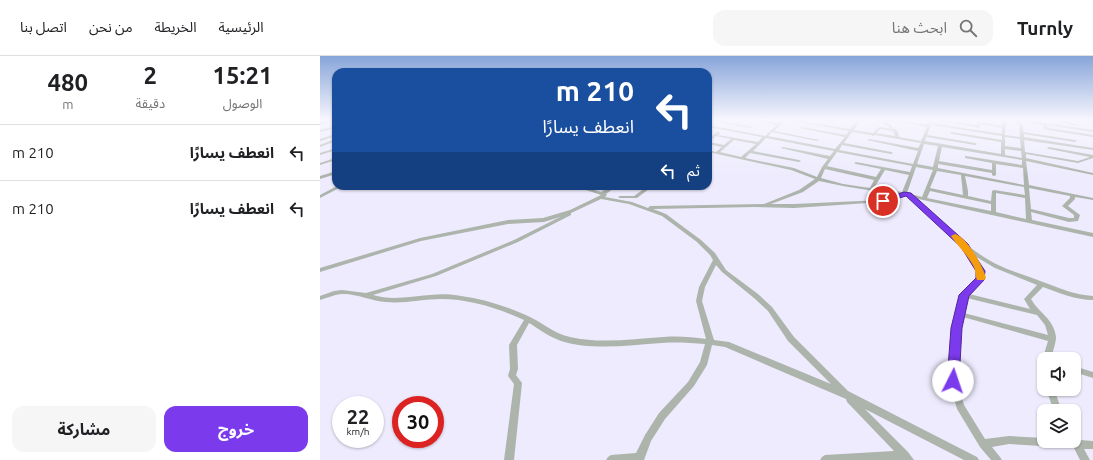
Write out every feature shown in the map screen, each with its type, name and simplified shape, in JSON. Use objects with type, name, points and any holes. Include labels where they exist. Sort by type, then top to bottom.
[{"type":"street","points":[[717,153],[733,139]]},
{"type":"street","points":[[738,139],[758,143]]},
{"type":"street","points":[[742,158],[763,139]]},
{"type":"street","points":[[774,139],[1093,199]]},
{"type":"street","points":[[811,139],[817,140],[812,146]]},
{"type":"street","points":[[763,205],[801,191],[818,179],[824,167],[844,139]]},
{"type":"street","points":[[903,139],[1063,167],[1093,174]]},
{"type":"street","points":[[906,194],[924,139]]},
{"type":"street","points":[[943,139],[975,144]]},
{"type":"street","points":[[975,151],[976,139]]},
{"type":"street","points":[[989,139],[1004,141],[1003,156]]},
{"type":"street","points":[[1022,139],[1024,151],[1023,160],[1028,187],[1029,221]]},
{"type":"street","points":[[1036,139],[1093,149]]},
{"type":"street","points":[[1056,139],[1075,141],[1077,147]]},
{"type":"street","points":[[864,148],[870,140],[920,150]]},
{"type":"street","points":[[320,146],[332,142]]},
{"type":"street","points":[[774,156],[789,142]]},
{"type":"street","points":[[1048,142],[1048,148],[1053,157]]},
{"type":"street","points":[[712,143],[725,146]]},
{"type":"street","points":[[796,150],[801,144]]},
{"type":"street","points":[[841,144],[891,153]]},
{"type":"street","points":[[887,160],[895,145]]},
{"type":"street","points":[[924,199],[935,170],[940,146]]},
{"type":"street","points":[[1003,147],[1078,162],[1093,157]]},
{"type":"street","points":[[783,148],[831,158]]},
{"type":"street","points":[[1048,148],[1093,157]]},
{"type":"street","points":[[320,154],[332,150]]},
{"type":"street","points":[[965,166],[967,150]]},
{"type":"street","points":[[749,151],[798,161]]},
{"type":"street","points":[[712,152],[792,169],[818,179],[906,194],[1093,235]]},
{"type":"street","points":[[792,169],[806,152]]},
{"type":"street","points":[[848,172],[861,155]]},
{"type":"street","points":[[966,157],[1025,167]]},
{"type":"street","points":[[320,160],[326,162]]},
{"type":"street","points":[[320,164],[332,160]]},
{"type":"street","points":[[937,162],[994,172]]},
{"type":"street","points":[[994,162],[994,181]]},
{"type":"street","points":[[856,163],[912,174]]},
{"type":"street","points":[[824,167],[877,179]]},
{"type":"street","points":[[871,188],[884,168]]},
{"type":"street","points":[[320,178],[332,174]]},
{"type":"street","points":[[963,175],[963,182],[966,192],[965,197]]},
{"type":"street","points":[[928,189],[993,203]]},
{"type":"street","points":[[320,197],[333,190]]},
{"type":"street","points":[[589,190],[602,196],[630,203],[664,215],[699,240],[713,254],[724,271],[770,309],[791,338],[907,458]]},
{"type":"street","points":[[320,270],[420,240],[508,222],[538,221],[572,211],[602,196],[610,190]]},
{"type":"street","points":[[602,196],[631,198],[645,190]]},
{"type":"street","points":[[993,214],[994,191],[1028,197]]},
{"type":"street","points":[[646,208],[763,205],[794,206],[883,201],[906,194]]},
{"type":"street","points":[[906,194],[982,259],[997,267],[1042,284],[1086,299],[1093,298]]},
{"type":"street","points":[[1029,210],[1069,220],[1076,220],[1077,215],[1065,206],[1073,198],[1072,195]]},
{"type":"street","points":[[366,295],[434,275],[563,218],[572,211]]},
{"type":"street","points":[[965,246],[968,253],[979,267],[981,275],[979,281],[964,295],[957,328],[953,381],[960,406],[983,444],[997,460]]},
{"type":"street","points":[[611,460],[639,459],[648,438],[662,416],[691,384],[704,363],[710,340],[699,301],[702,287],[716,260]]},
{"type":"street","points":[[1042,284],[1027,299],[1038,313],[1047,320],[1052,339],[1048,352]]},
{"type":"street","points":[[320,298],[342,292],[384,299],[450,296],[482,303],[528,319],[553,334],[567,340],[607,344],[665,340],[710,340],[735,346],[845,394],[974,460]]},
{"type":"street","points":[[964,295],[1038,313]]},
{"type":"street","points":[[960,314],[1052,339]]},
{"type":"street","points":[[509,460],[518,383],[512,376],[514,369],[513,345],[528,319]]},
{"type":"street","points":[[1081,371],[1093,375]]},
{"type":"street","points":[[983,444],[1009,440],[1037,441]]},
{"type":"street","points":[[1081,443],[1093,445]]},
{"type":"street","points":[[1079,448],[1085,460]]},
{"type":"street","points":[[825,460],[907,458]]},
{"type":"slow traffic","points":[[955,236],[965,246],[968,253],[979,267],[981,271],[981,278]]},
{"type":"route","points":[[883,201],[904,194],[908,195],[965,246],[968,253],[981,271],[981,278],[964,295],[957,328],[953,381]]}]
